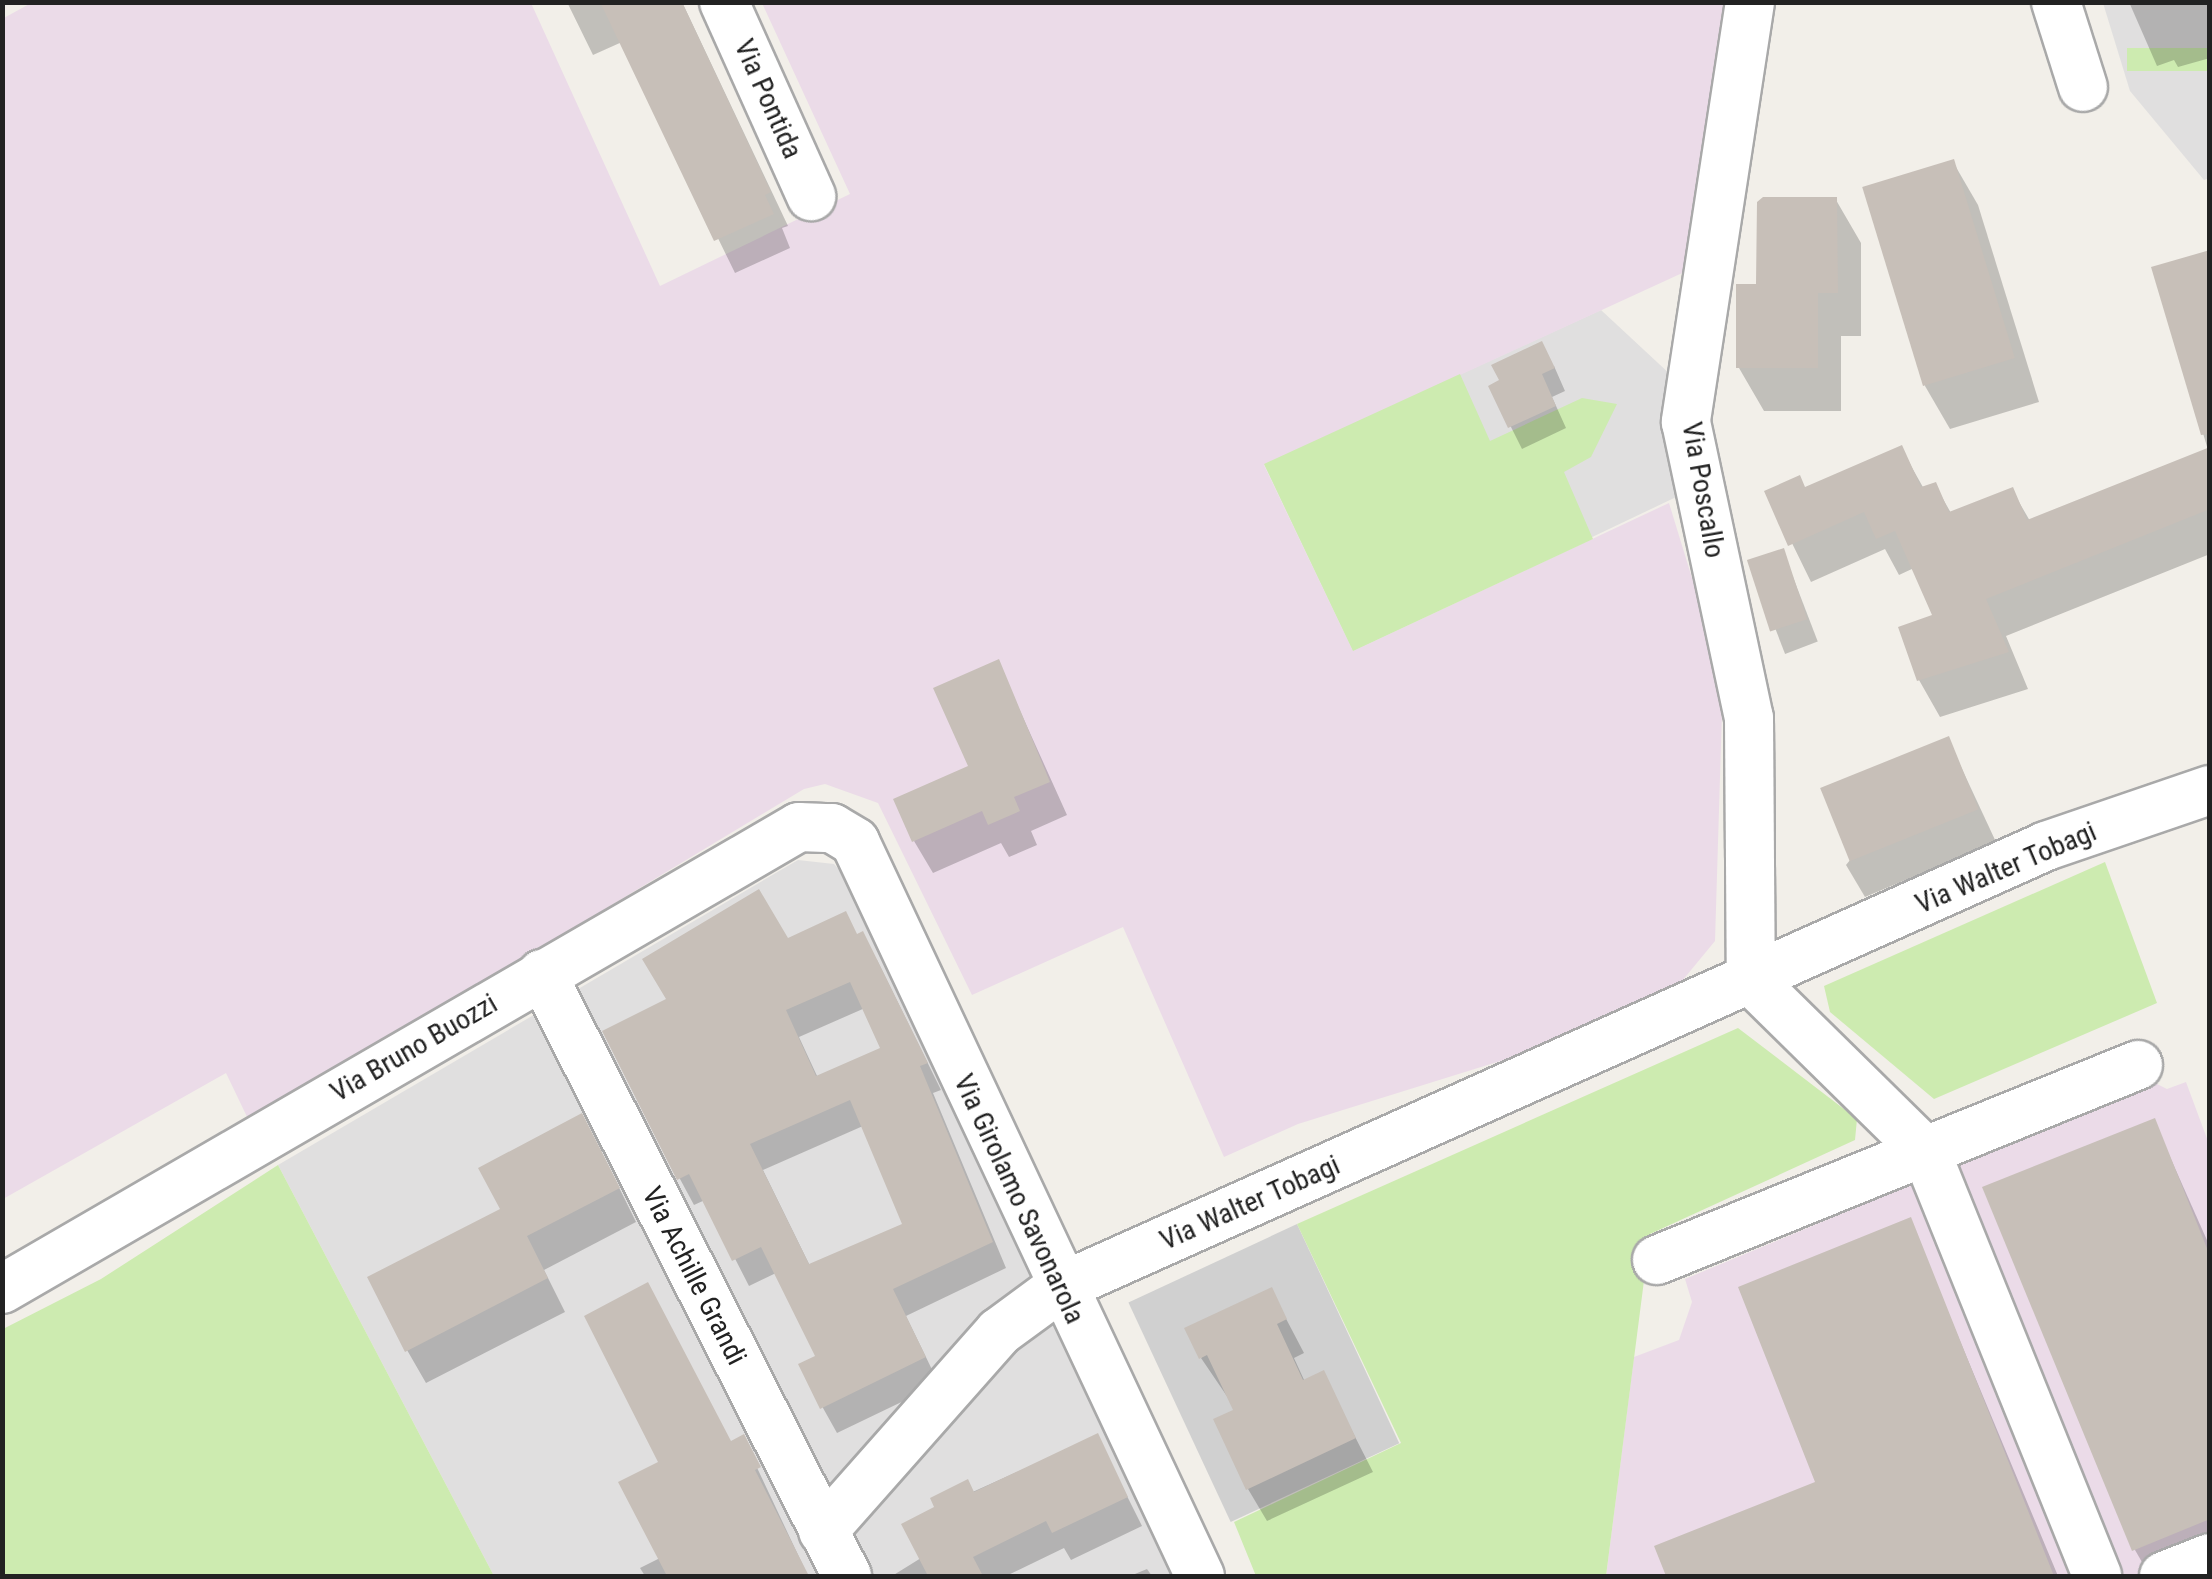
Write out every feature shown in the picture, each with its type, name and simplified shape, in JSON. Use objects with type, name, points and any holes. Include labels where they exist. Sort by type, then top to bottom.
[{"type":"street","name":"Via Pontida","points":[[724,2],[812,196]]},
{"type":"street","name":"Via Poscallo","points":[[1750,2],[1686,422],[1749,718],[1751,980]]},
{"type":"street","points":[[2056,2],[2083,88]]},
{"type":"street","name":"Via Walter Tobagi","points":[[822,1531],[999,1332],[1059,1288],[2046,846],[2210,790]]},
{"type":"street","name":"Via Bruno Buozzi","points":[[2,1288],[799,827],[832,828]]},
{"type":"street","name":"Via Girolamo Savonarola","points":[[832,828],[854,842],[1059,1288],[1200,1576]]},
{"type":"street","name":"Via Achille Grandi","points":[[542,974],[847,1576]]},
{"type":"street","points":[[1751,980],[1926,1152],[2097,1576]]},
{"type":"street","points":[[1657,1260],[2138,1065]]},
{"type":"street","points":[[2164,1576],[2210,1558]]},
{"type":"shaded area","points":[[33,2],[531,3],[660,286],[850,194],[762,3],[1737,3],[1691,269],[1264,465],[1353,651],[1669,503],[1703,614],[1722,712],[1715,941],[1682,981],[1539,1049],[1298,1124],[1224,1157],[1123,927],[972,995],[878,803],[825,784],[804,789],[250,1123],[226,1073],[3,1199],[2,19]]},
{"type":"shaded area","points":[[2103,3],[2209,3],[2209,178],[2204,180],[2130,91]]},
{"type":"shaded area","points":[[1601,310],[1672,376],[1693,489],[1353,651],[1264,464]]},
{"type":"shaded area","points":[[798,860],[834,864],[870,904],[1185,1576],[494,1576],[278,1165]]},
{"type":"shaded area","points":[[2186,1082],[2209,1144],[2209,1576],[1606,1576],[1634,1357],[1679,1340],[1692,1302],[1685,1279],[2155,1083],[2167,1089]]},
{"type":"shaded area","points":[[1297,1224],[1399,1443],[1231,1522],[1128,1303]]},
{"type":"green space","points":[[2127,48],[2209,48],[2209,71],[2127,71]]},
{"type":"green space","points":[[1460,374],[1490,441],[1582,398],[1617,404],[1591,457],[1564,472],[1593,539],[1353,651],[1264,464]]},
{"type":"green space","points":[[2105,862],[2157,1003],[1934,1099],[1830,1012],[1824,986]]},
{"type":"green space","points":[[1738,1028],[1857,1119],[1855,1140],[1650,1234],[1606,1576],[1256,1576],[1234,1522],[1401,1443],[1297,1224]]},
{"type":"green space","points":[[278,1165],[494,1576],[3,1576],[3,1329],[101,1279]]},
{"type":"building","points":[[600,2],[682,2],[771,192],[765,195],[774,214],[714,241]]},
{"type":"building","points":[[1954,159],[2015,358],[1923,386],[1862,187]]},
{"type":"building","points":[[1763,197],[1837,197],[1838,293],[1818,293],[1818,368],[1736,368],[1736,284],[1756,284],[1757,202]]},
{"type":"building","points":[[2210,250],[2210,434],[2201,435],[2151,267]]},
{"type":"building","points":[[1542,341],[1555,368],[1542,374],[1556,406],[1508,428],[1488,386],[1499,380],[1491,365]]},
{"type":"building","points":[[1902,445],[1921,487],[1936,482],[1949,512],[2013,487],[2027,520],[2210,447],[2210,509],[1986,599],[2009,652],[1917,681],[1898,627],[1932,615],[1895,531],[1876,539],[1864,512],[1788,546],[1764,491],[1800,475],[1805,487]]},
{"type":"building","points":[[1784,548],[1807,619],[1770,631],[1747,560]]},
{"type":"building","points":[[999,659],[1050,782],[1014,797],[1020,811],[988,825],[982,811],[912,842],[893,799],[968,766],[933,688]]},
{"type":"building","points":[[1949,736],[1979,809],[1850,861],[1820,788]]},
{"type":"building","points":[[759,889],[788,938],[846,911],[857,934],[863,931],[928,1063],[920,1066],[993,1242],[893,1289],[926,1357],[820,1409],[798,1364],[815,1356],[761,1247],[732,1261],[689,1174],[677,1180],[602,1031],[666,999],[642,959]],"holes":[[[850,982],[880,1048],[816,1076],[786,1010]],[[850,1100],[902,1224],[809,1264],[750,1144]]]},
{"type":"building","points":[[582,1113],[620,1188],[527,1236],[548,1278],[405,1352],[367,1277],[500,1209],[478,1168]]},
{"type":"building","points":[[2155,1118],[2210,1256],[2210,1519],[2132,1551],[1982,1187]]},
{"type":"building","points":[[1911,1217],[2054,1576],[1666,1576],[1654,1546],[1815,1482],[1738,1287]]},
{"type":"building","points":[[648,1282],[731,1441],[744,1434],[761,1467],[755,1470],[809,1576],[667,1576],[618,1482],[658,1462],[584,1316]]},
{"type":"building","points":[[1272,1287],[1287,1319],[1277,1324],[1303,1380],[1324,1370],[1356,1438],[1246,1490],[1213,1419],[1233,1410],[1207,1355],[1199,1359],[1184,1328]]},
{"type":"building","points":[[1098,1433],[1128,1497],[1052,1533],[1046,1521],[973,1557],[983,1576],[928,1576],[901,1524],[934,1507],[930,1498],[968,1479],[974,1492]]}]
